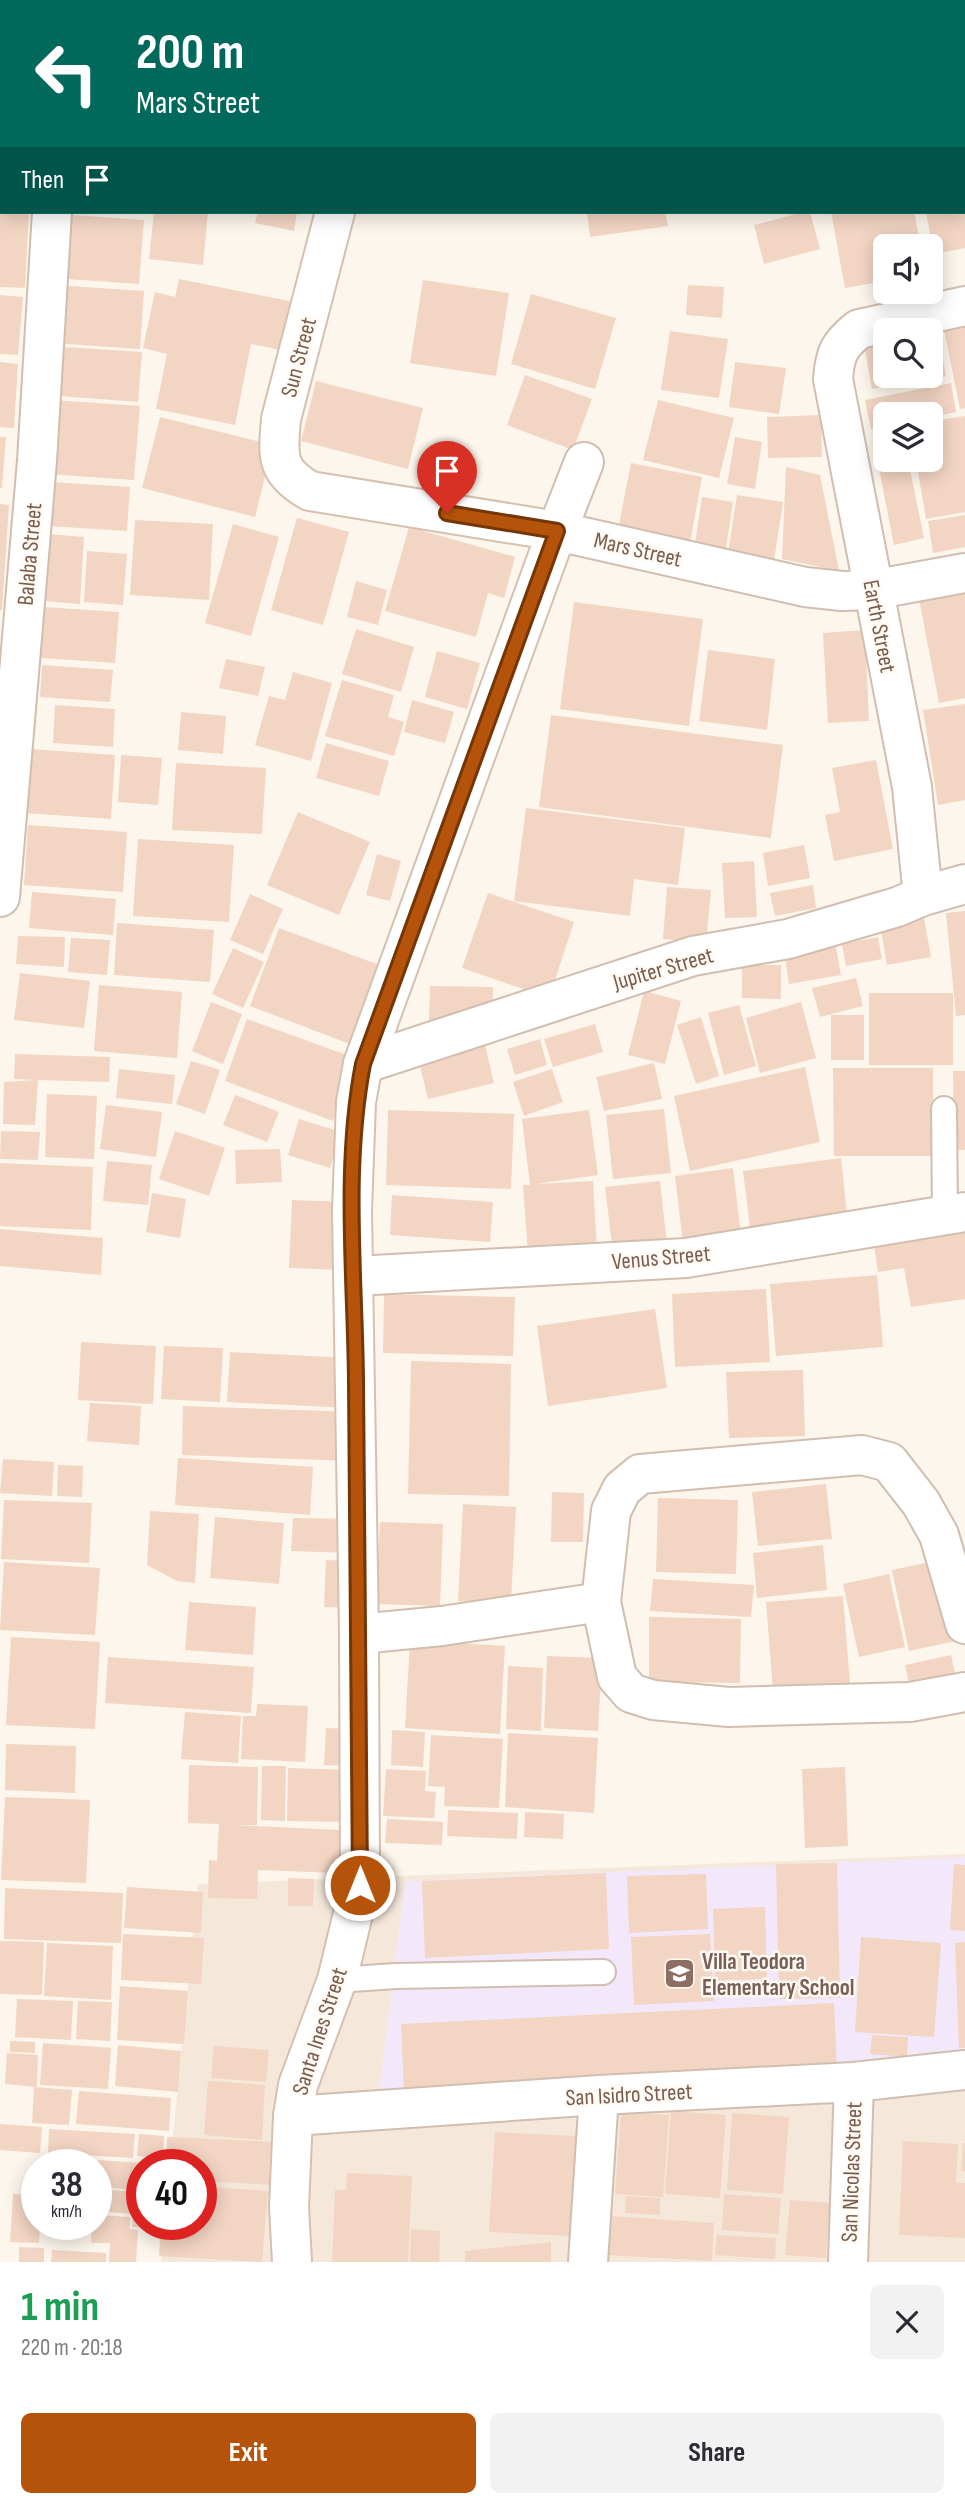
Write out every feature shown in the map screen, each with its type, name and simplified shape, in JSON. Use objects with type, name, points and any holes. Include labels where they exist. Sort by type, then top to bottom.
[{"type":"street","name":"Balaba Street","points":[[0,897],[37,461],[52,214]]},
{"type":"street","name":"Sun Street","points":[[310,491],[288,477],[281,465],[281,419],[334,214]]},
{"type":"street","name":"Earth Street","points":[[923,896],[912,787],[833,379],[835,356],[845,340],[859,329],[965,306]]},
{"type":"street","name":"Santa Ines Street","points":[[292,2262],[289,2207],[293,2116],[298,2085],[337,1980],[360,1885],[355,1276],[352,1211],[356,1102],[363,1064],[584,462]]},
{"type":"street","name":"Mars Street","points":[[310,491],[557,531],[805,587],[842,591],[872,590],[965,573]]},
{"type":"street","name":"Jupiter Street","points":[[363,1064],[693,956],[788,939],[965,884]]},
{"type":"street","name":"Venus Street","points":[[355,1276],[686,1258],[955,1214]]},
{"type":"street","points":[[965,1624],[939,1535],[922,1503],[889,1462],[862,1455],[640,1474],[622,1489],[611,1511],[601,1602],[617,1676],[631,1693],[653,1700],[729,1707],[910,1702],[965,1692]]},
{"type":"street","points":[[359,1633],[442,1626],[601,1602]]},
{"type":"street","name":"San Isidro Street","points":[[293,2116],[598,2095],[855,2082],[965,2070]]},
{"type":"street","name":"San Nicolas Street","points":[[848,2262],[855,2082]]},
{"type":"street","points":[[588,2262],[598,2095]]},
{"type":"lane","points":[[944,1109],[955,1214]]},
{"type":"lane","points":[[337,1980],[396,1976],[603,1972]]},
{"type":"shaded area","points":[[965,1854],[965,2262],[161,2262],[163,2240],[217,2240],[217,2149],[172,2149],[198,1884]]},
{"type":"shaded area","name":"Villa Teodora Elementary School","points":[[965,1857],[965,2068],[378,2101],[405,1881]]},
{"type":"building","points":[[0,214],[29,214],[25,288],[0,287]]},
{"type":"building","points":[[57,214],[144,220],[139,284],[53,278]]},
{"type":"building","points":[[154,214],[208,214],[203,265],[149,259]]},
{"type":"building","points":[[257,214],[297,214],[294,231],[255,223]]},
{"type":"building","points":[[587,214],[665,214],[668,226],[590,237]]},
{"type":"building","points":[[796,214],[811,214],[820,249],[764,264],[754,225]]},
{"type":"building","points":[[831,214],[914,214],[918,234],[873,234],[873,283],[845,288]]},
{"type":"building","points":[[926,214],[965,214],[965,248],[943,252],[943,234],[930,234]]},
{"type":"building","points":[[179,279],[304,304],[295,353],[251,344],[235,425],[156,409],[167,354],[143,348],[155,292],[175,297]]},
{"type":"building","points":[[423,280],[509,293],[496,376],[410,363]]},
{"type":"building","points":[[55,285],[144,291],[140,349],[51,343]]},
{"type":"building","points":[[688,285],[724,287],[722,318],[686,315]]},
{"type":"building","points":[[531,294],[616,318],[595,389],[511,364]]},
{"type":"building","points":[[0,295],[23,297],[18,355],[0,354]]},
{"type":"building","points":[[965,311],[965,408],[960,409],[941,315]]},
{"type":"building","points":[[670,331],[728,339],[719,398],[661,390]]},
{"type":"building","points":[[873,331],[873,388],[878,388],[872,389],[862,333]]},
{"type":"building","points":[[49,346],[142,352],[138,402],[46,395]]},
{"type":"building","points":[[0,362],[18,364],[14,428],[0,427]]},
{"type":"building","points":[[735,362],[786,368],[779,414],[729,407]]},
{"type":"building","points":[[525,375],[592,399],[573,450],[507,425]]},
{"type":"building","points":[[316,381],[423,408],[408,469],[301,441]]},
{"type":"building","points":[[951,383],[956,412],[943,415],[943,402],[873,402],[871,429],[865,400],[926,388],[943,388],[943,385]]},
{"type":"building","points":[[53,400],[140,406],[134,480],[47,474]]},
{"type":"building","points":[[658,400],[734,418],[719,478],[643,460]]},
{"type":"building","points":[[821,415],[822,457],[768,458],[767,417]]},
{"type":"building","points":[[965,416],[965,512],[926,519],[918,472],[943,472],[943,419]]},
{"type":"building","points":[[160,417],[273,445],[255,517],[142,488]]},
{"type":"building","points":[[0,437],[6,437],[2,488],[0,488]]},
{"type":"building","points":[[735,437],[762,442],[755,489],[727,484]]},
{"type":"building","points":[[631,463],[702,477],[688,554],[616,540]]},
{"type":"building","points":[[786,467],[820,475],[839,571],[782,559]]},
{"type":"building","points":[[880,472],[910,472],[924,538],[894,545]]},
{"type":"building","points":[[51,482],[130,487],[127,531],[48,526]]},
{"type":"building","points":[[737,495],[783,502],[773,567],[727,560]]},
{"type":"building","points":[[702,497],[733,502],[724,561],[693,556]]},
{"type":"building","points":[[0,504],[9,505],[2,610],[0,610]]},
{"type":"building","points":[[965,515],[965,547],[933,553],[928,521]]},
{"type":"building","points":[[297,518],[349,532],[323,625],[271,610]]},
{"type":"building","points":[[135,520],[213,524],[209,600],[130,595]]},
{"type":"building","points":[[233,524],[279,537],[251,636],[205,623]]},
{"type":"building","points":[[409,527],[515,557],[504,598],[488,593],[476,637],[385,611]]},
{"type":"building","points":[[47,534],[84,537],[80,604],[42,601]]},
{"type":"building","points":[[87,551],[127,554],[123,605],[84,602]]},
{"type":"building","points":[[356,581],[387,590],[378,625],[347,617]]},
{"type":"building","points":[[965,590],[965,698],[939,703],[919,599]]},
{"type":"building","points":[[574,602],[703,619],[689,726],[560,709]]},
{"type":"building","points":[[44,607],[119,612],[115,663],[41,658]]},
{"type":"building","points":[[356,629],[414,647],[401,692],[342,674]]},
{"type":"building","points":[[865,630],[869,721],[828,723],[823,633]]},
{"type":"building","points":[[708,650],[775,659],[767,730],[699,721]]},
{"type":"building","points":[[437,651],[480,663],[467,709],[425,697]]},
{"type":"building","points":[[226,659],[265,667],[258,696],[219,688]]},
{"type":"building","points":[[42,665],[113,670],[110,702],[40,697]]},
{"type":"building","points":[[293,672],[332,683],[311,761],[255,745],[269,696],[285,700]]},
{"type":"building","points":[[342,680],[394,695],[388,717],[404,722],[394,756],[325,736]]},
{"type":"building","points":[[412,700],[454,712],[445,743],[404,732]]},
{"type":"building","points":[[965,704],[965,800],[938,805],[923,710]]},
{"type":"building","points":[[55,705],[115,709],[113,747],[53,743]]},
{"type":"building","points":[[181,712],[226,716],[223,754],[178,750]]},
{"type":"building","points":[[551,715],[783,745],[771,838],[539,807]]},
{"type":"building","points":[[326,743],[389,761],[379,796],[316,778]]},
{"type":"building","points":[[30,749],[115,755],[111,819],[25,813]]},
{"type":"building","points":[[121,755],[162,758],[158,805],[118,802]]},
{"type":"building","points":[[876,760],[893,849],[834,861],[825,815],[840,812],[832,768]]},
{"type":"building","points":[[176,763],[266,768],[262,834],[172,830]]},
{"type":"building","points":[[526,808],[685,828],[678,885],[634,879],[630,916],[514,901]]},
{"type":"building","points":[[298,812],[370,842],[339,915],[267,885]]},
{"type":"building","points":[[28,825],[127,832],[123,892],[24,885]]},
{"type":"building","points":[[138,839],[234,845],[229,922],[133,916]]},
{"type":"building","points":[[804,845],[810,878],[768,886],[763,853]]},
{"type":"building","points":[[377,854],[401,861],[390,901],[366,895]]},
{"type":"building","points":[[754,861],[757,917],[725,918],[722,863]]},
{"type":"building","points":[[813,885],[816,908],[775,916],[770,893]]},
{"type":"building","points":[[667,887],[711,890],[706,943],[663,939]]},
{"type":"building","points":[[32,892],[116,899],[113,935],[29,928]]},
{"type":"building","points":[[488,893],[574,922],[549,998],[462,968]]},
{"type":"building","points":[[250,894],[283,909],[263,954],[230,940]]},
{"type":"building","points":[[965,911],[965,1015],[956,1016],[946,913]]},
{"type":"building","points":[[924,918],[931,957],[887,965],[880,925]]},
{"type":"building","points":[[117,923],[214,930],[210,982],[114,975]]},
{"type":"building","points":[[279,928],[393,970],[363,1049],[250,1006]]},
{"type":"building","points":[[18,936],[65,937],[64,967],[16,964]]},
{"type":"building","points":[[834,936],[841,975],[789,984],[783,945]]},
{"type":"building","points":[[878,937],[882,959],[846,966],[842,944]]},
{"type":"building","points":[[71,938],[110,940],[107,975],[68,972]]},
{"type":"building","points":[[233,948],[264,962],[243,1008],[212,994]]},
{"type":"building","points":[[742,965],[781,965],[781,999],[742,998]]},
{"type":"building","points":[[20,973],[90,981],[84,1028],[14,1020]]},
{"type":"building","points":[[856,978],[863,1006],[820,1017],[812,988]]},
{"type":"building","points":[[99,985],[182,992],[177,1058],[94,1051]]},
{"type":"building","points":[[430,986],[493,987],[493,1020],[429,1020]]},
{"type":"building","points":[[644,991],[681,1001],[665,1064],[628,1055]]},
{"type":"building","points":[[869,993],[953,993],[953,1065],[869,1065]]},
{"type":"building","points":[[211,1002],[242,1014],[223,1064],[192,1051]]},
{"type":"building","points":[[801,1002],[816,1058],[760,1073],[746,1018]]},
{"type":"building","points":[[739,1005],[756,1066],[724,1075],[708,1013]]},
{"type":"building","points":[[831,1015],[864,1015],[864,1060],[831,1060]]},
{"type":"building","points":[[701,1017],[719,1076],[696,1084],[677,1025]]},
{"type":"building","points":[[247,1019],[355,1058],[333,1121],[225,1081]]},
{"type":"building","points":[[595,1024],[603,1052],[553,1067],[544,1039]]},
{"type":"building","points":[[540,1039],[547,1065],[515,1075],[507,1049]]},
{"type":"building","points":[[485,1045],[494,1083],[428,1099],[419,1062]]},
{"type":"building","points":[[15,1054],[110,1057],[109,1082],[38,1080],[35,1125],[3,1124],[4,1082],[35,1080],[14,1079]]},
{"type":"building","points":[[191,1061],[220,1070],[205,1114],[176,1104]]},
{"type":"building","points":[[654,1063],[662,1099],[604,1111],[596,1077]]},
{"type":"building","points":[[805,1067],[820,1142],[690,1171],[674,1096]]},
{"type":"building","points":[[833,1068],[933,1068],[933,1156],[834,1156]]},
{"type":"building","points":[[119,1069],[175,1075],[172,1104],[116,1098]]},
{"type":"building","points":[[552,1069],[563,1102],[524,1116],[513,1082]]},
{"type":"building","points":[[953,1071],[965,1071],[965,1150],[954,1150]]},
{"type":"building","points":[[47,1094],[97,1096],[94,1159],[45,1157]]},
{"type":"building","points":[[235,1095],[279,1112],[267,1142],[223,1125]]},
{"type":"building","points":[[106,1105],[162,1112],[156,1157],[100,1149]]},
{"type":"building","points":[[664,1109],[671,1173],[613,1179],[606,1115]]},
{"type":"building","points":[[388,1110],[514,1114],[511,1189],[386,1185]]},
{"type":"building","points":[[589,1110],[598,1175],[536,1184],[593,1181],[597,1249],[528,1254],[523,1185],[530,1185],[522,1119]]},
{"type":"building","points":[[299,1119],[341,1132],[330,1168],[288,1155]]},
{"type":"building","points":[[1,1131],[40,1132],[38,1160],[0,1159]]},
{"type":"building","points":[[175,1131],[225,1148],[209,1196],[159,1179]]},
{"type":"building","points":[[280,1149],[282,1182],[236,1184],[235,1150]]},
{"type":"building","points":[[841,1158],[848,1223],[751,1235],[743,1171]]},
{"type":"building","points":[[107,1161],[152,1165],[148,1205],[103,1201]]},
{"type":"building","points":[[0,1163],[93,1167],[91,1230],[0,1226]]},
{"type":"building","points":[[733,1168],[741,1235],[683,1243],[675,1176]]},
{"type":"building","points":[[660,1181],[668,1254],[614,1261],[605,1187]]},
{"type":"building","points":[[152,1193],[186,1199],[180,1238],[146,1232]]},
{"type":"building","points":[[392,1195],[493,1202],[490,1242],[390,1235]]},
{"type":"building","points":[[292,1200],[347,1202],[343,1270],[289,1268]]},
{"type":"building","points":[[965,1224],[965,1299],[911,1307],[904,1268],[878,1272],[873,1239]]},
{"type":"building","points":[[0,1229],[103,1238],[101,1275],[0,1266]]},
{"type":"building","points":[[877,1275],[883,1347],[776,1356],[770,1284]]},
{"type":"building","points":[[766,1289],[770,1362],[675,1367],[672,1294]]},
{"type":"building","points":[[384,1294],[515,1297],[513,1356],[383,1353]]},
{"type":"building","points":[[655,1309],[667,1388],[548,1406],[537,1326]]},
{"type":"building","points":[[81,1342],[156,1346],[153,1404],[78,1400]]},
{"type":"building","points":[[164,1346],[223,1348],[220,1402],[161,1399]]},
{"type":"building","points":[[230,1352],[352,1358],[350,1408],[227,1402]]},
{"type":"building","points":[[411,1361],[511,1364],[509,1496],[408,1494]]},
{"type":"building","points":[[803,1370],[805,1436],[729,1438],[726,1372]]},
{"type":"building","points":[[90,1403],[141,1406],[139,1445],[87,1441]]},
{"type":"building","points":[[183,1406],[352,1412],[350,1461],[182,1455]]},
{"type":"building","points":[[178,1458],[313,1467],[310,1515],[175,1505]]},
{"type":"building","points":[[3,1459],[54,1462],[52,1496],[0,1493]]},
{"type":"building","points":[[58,1465],[83,1466],[82,1497],[57,1496]]},
{"type":"building","points":[[826,1484],[832,1539],[758,1546],[752,1492]]},
{"type":"building","points":[[552,1492],[584,1493],[583,1542],[551,1542]]},
{"type":"building","points":[[658,1498],[738,1500],[736,1574],[656,1572]]},
{"type":"building","points":[[4,1500],[92,1503],[89,1563],[1,1559]]},
{"type":"building","points":[[463,1504],[516,1507],[511,1603],[458,1601]]},
{"type":"building","points":[[150,1511],[199,1514],[195,1583],[177,1581],[147,1565]]},
{"type":"building","points":[[215,1517],[284,1523],[279,1584],[210,1578]]},
{"type":"building","points":[[293,1518],[351,1519],[350,1553],[291,1551]]},
{"type":"building","points":[[380,1522],[443,1524],[440,1606],[376,1604]]},
{"type":"building","points":[[823,1545],[827,1590],[757,1598],[753,1553]]},
{"type":"building","points":[[326,1560],[356,1561],[354,1608],[324,1607]]},
{"type":"building","points":[[939,1560],[956,1641],[909,1651],[892,1570]]},
{"type":"building","points":[[4,1562],[100,1568],[95,1635],[0,1630]]},
{"type":"building","points":[[889,1574],[905,1647],[859,1657],[843,1584]]},
{"type":"building","points":[[653,1579],[754,1585],[751,1617],[650,1611]]},
{"type":"building","points":[[843,1596],[851,1696],[774,1703],[766,1602]]},
{"type":"building","points":[[189,1602],[256,1607],[253,1655],[185,1650]]},
{"type":"building","points":[[649,1617],[741,1619],[740,1683],[649,1682]]},
{"type":"building","points":[[11,1637],[100,1642],[95,1729],[6,1725]]},
{"type":"building","points":[[410,1640],[505,1646],[500,1734],[405,1728]]},
{"type":"building","points":[[951,1655],[957,1682],[911,1692],[905,1665]]},
{"type":"building","points":[[547,1656],[602,1658],[598,1731],[544,1728]]},
{"type":"building","points":[[108,1657],[254,1667],[251,1713],[105,1703]]},
{"type":"building","points":[[508,1666],[543,1668],[541,1731],[506,1729]]},
{"type":"building","points":[[257,1704],[308,1706],[305,1762],[241,1759],[243,1716],[256,1716]]},
{"type":"building","points":[[185,1712],[241,1716],[238,1763],[181,1759]]},
{"type":"building","points":[[326,1728],[354,1729],[353,1766],[324,1765]]},
{"type":"building","points":[[392,1730],[425,1732],[423,1767],[391,1765]]},
{"type":"building","points":[[508,1733],[598,1738],[594,1813],[505,1807]]},
{"type":"building","points":[[431,1735],[503,1739],[499,1808],[444,1806],[445,1787],[428,1786]]},
{"type":"building","points":[[6,1744],[76,1746],[75,1793],[5,1790]]},
{"type":"building","points":[[189,1765],[258,1767],[257,1825],[235,1825],[340,1830],[338,1873],[258,1870],[257,1899],[208,1898],[209,1860],[217,1861],[219,1824],[188,1823]]},
{"type":"building","points":[[262,1766],[286,1766],[285,1821],[261,1820]]},
{"type":"building","points":[[845,1767],[848,1846],[805,1848],[802,1769]]},
{"type":"building","points":[[288,1768],[352,1770],[351,1822],[287,1821]]},
{"type":"building","points":[[386,1769],[426,1771],[425,1791],[436,1792],[434,1818],[383,1816]]},
{"type":"building","points":[[5,1797],[90,1800],[86,1883],[1,1880]]},
{"type":"building","points":[[448,1810],[518,1813],[517,1839],[447,1836]]},
{"type":"building","points":[[525,1812],[564,1814],[563,1839],[524,1837]]},
{"type":"building","points":[[387,1819],[443,1822],[442,1845],[385,1843]]},
{"type":"building","points":[[837,1863],[840,1998],[779,1999],[776,1864]]},
{"type":"building","points":[[954,1864],[965,1865],[965,1931],[950,1930]]},
{"type":"building","points":[[606,1873],[609,1949],[425,1958],[422,1881]]},
{"type":"building","points":[[706,1874],[708,1929],[629,1933],[627,1876]]},
{"type":"building","points":[[288,1878],[314,1879],[313,1906],[288,1906]]},
{"type":"building","points":[[127,1887],[203,1892],[201,1933],[124,1928]]},
{"type":"building","points":[[5,1888],[123,1893],[121,1943],[4,1939]]},
{"type":"building","points":[[765,1907],[767,1979],[715,1981],[713,1909]]},
{"type":"building","points":[[123,1934],[204,1938],[201,1984],[121,1980]]},
{"type":"building","points":[[710,1934],[714,2001],[634,2005],[631,1937]]},
{"type":"building","points":[[861,1937],[941,1943],[934,2037],[855,2032]]},
{"type":"building","points":[[0,1941],[44,1942],[42,1995],[0,1994]]},
{"type":"building","points":[[965,1942],[965,2048],[959,2048],[955,1943]]},
{"type":"building","points":[[47,1943],[113,1946],[111,2000],[44,1996]]},
{"type":"building","points":[[120,1986],[188,1991],[184,2044],[117,2040]]},
{"type":"building","points":[[17,1999],[73,2001],[71,2040],[15,2037]]},
{"type":"building","points":[[78,2001],[112,2002],[110,2041],[76,2039]]},
{"type":"building","points":[[834,2003],[837,2070],[404,2091],[401,2024]]},
{"type":"building","points":[[872,2035],[908,2037],[907,2057],[870,2054]]},
{"type":"building","points":[[10,2041],[35,2042],[35,2053],[10,2052]]},
{"type":"building","points":[[43,2043],[111,2048],[108,2089],[40,2085]]},
{"type":"building","points":[[118,2045],[181,2051],[178,2092],[115,2086]]},
{"type":"building","points":[[214,2046],[269,2050],[266,2082],[211,2078]]},
{"type":"building","points":[[7,2053],[38,2055],[37,2087],[5,2084]]},
{"type":"building","points":[[208,2081],[265,2085],[262,2140],[204,2135]]},
{"type":"building","points":[[34,2087],[72,2090],[69,2125],[32,2123]]},
{"type":"building","points":[[79,2091],[171,2098],[169,2131],[76,2124]]},
{"type":"building","points":[[671,2111],[726,2115],[720,2198],[665,2194]]},
{"type":"building","points":[[621,2112],[669,2115],[663,2197],[615,2194]]},
{"type":"building","points":[[732,2113],[789,2117],[783,2194],[727,2190]]},
{"type":"building","points":[[0,2124],[42,2127],[40,2149],[0,2150]]},
{"type":"building","points":[[49,2129],[135,2134],[134,2149],[126,2149],[126,2158],[112,2157],[112,2149],[48,2149]]},
{"type":"building","points":[[495,2132],[576,2136],[570,2236],[489,2232]]},
{"type":"building","points":[[139,2134],[164,2136],[163,2149],[138,2149]]},
{"type":"building","points":[[167,2137],[277,2142],[275,2185],[217,2182],[217,2149],[167,2149]]},
{"type":"building","points":[[903,2141],[958,2144],[956,2183],[965,2183],[965,2238],[899,2235]]},
{"type":"building","points":[[963,2143],[965,2171],[961,2171]]},
{"type":"building","points":[[112,2161],[126,2162],[126,2189],[112,2188]]},
{"type":"building","points":[[347,2173],[412,2176],[408,2262],[332,2262],[335,2190],[346,2190]]},
{"type":"building","points":[[217,2187],[268,2191],[262,2262],[159,2256],[160,2240],[217,2240]]},
{"type":"building","points":[[112,2190],[126,2191],[126,2213],[112,2212]]},
{"type":"building","points":[[13,2194],[21,2194],[21,2240],[39,2240],[39,2243],[10,2242]]},
{"type":"building","points":[[724,2194],[781,2198],[778,2234],[722,2230]]},
{"type":"building","points":[[626,2196],[660,2198],[660,2215],[625,2213]]},
{"type":"building","points":[[790,2200],[830,2203],[826,2258],[785,2255]]},
{"type":"building","points":[[112,2216],[126,2217],[126,2240],[137,2240],[136,2262],[109,2262],[110,2243],[91,2243],[91,2240],[112,2240]]},
{"type":"building","points":[[610,2216],[714,2223],[712,2261],[607,2255]]},
{"type":"building","points":[[411,2229],[440,2231],[439,2262],[410,2262]]},
{"type":"building","points":[[717,2235],[776,2238],[775,2259],[715,2255]]},
{"type":"building","points":[[551,2242],[551,2262],[465,2262],[465,2251]]},
{"type":"building","points":[[19,2247],[44,2248],[44,2262],[19,2262]]},
{"type":"building","points":[[52,2250],[106,2253],[106,2262],[51,2262]]},
{"type":"place","name":"Villa Teodora Elementary School","points":[[679,1974]]},
{"type":"route","points":[[360,1885],[352,1211],[356,1102],[363,1064],[557,531],[447,513]]}]
